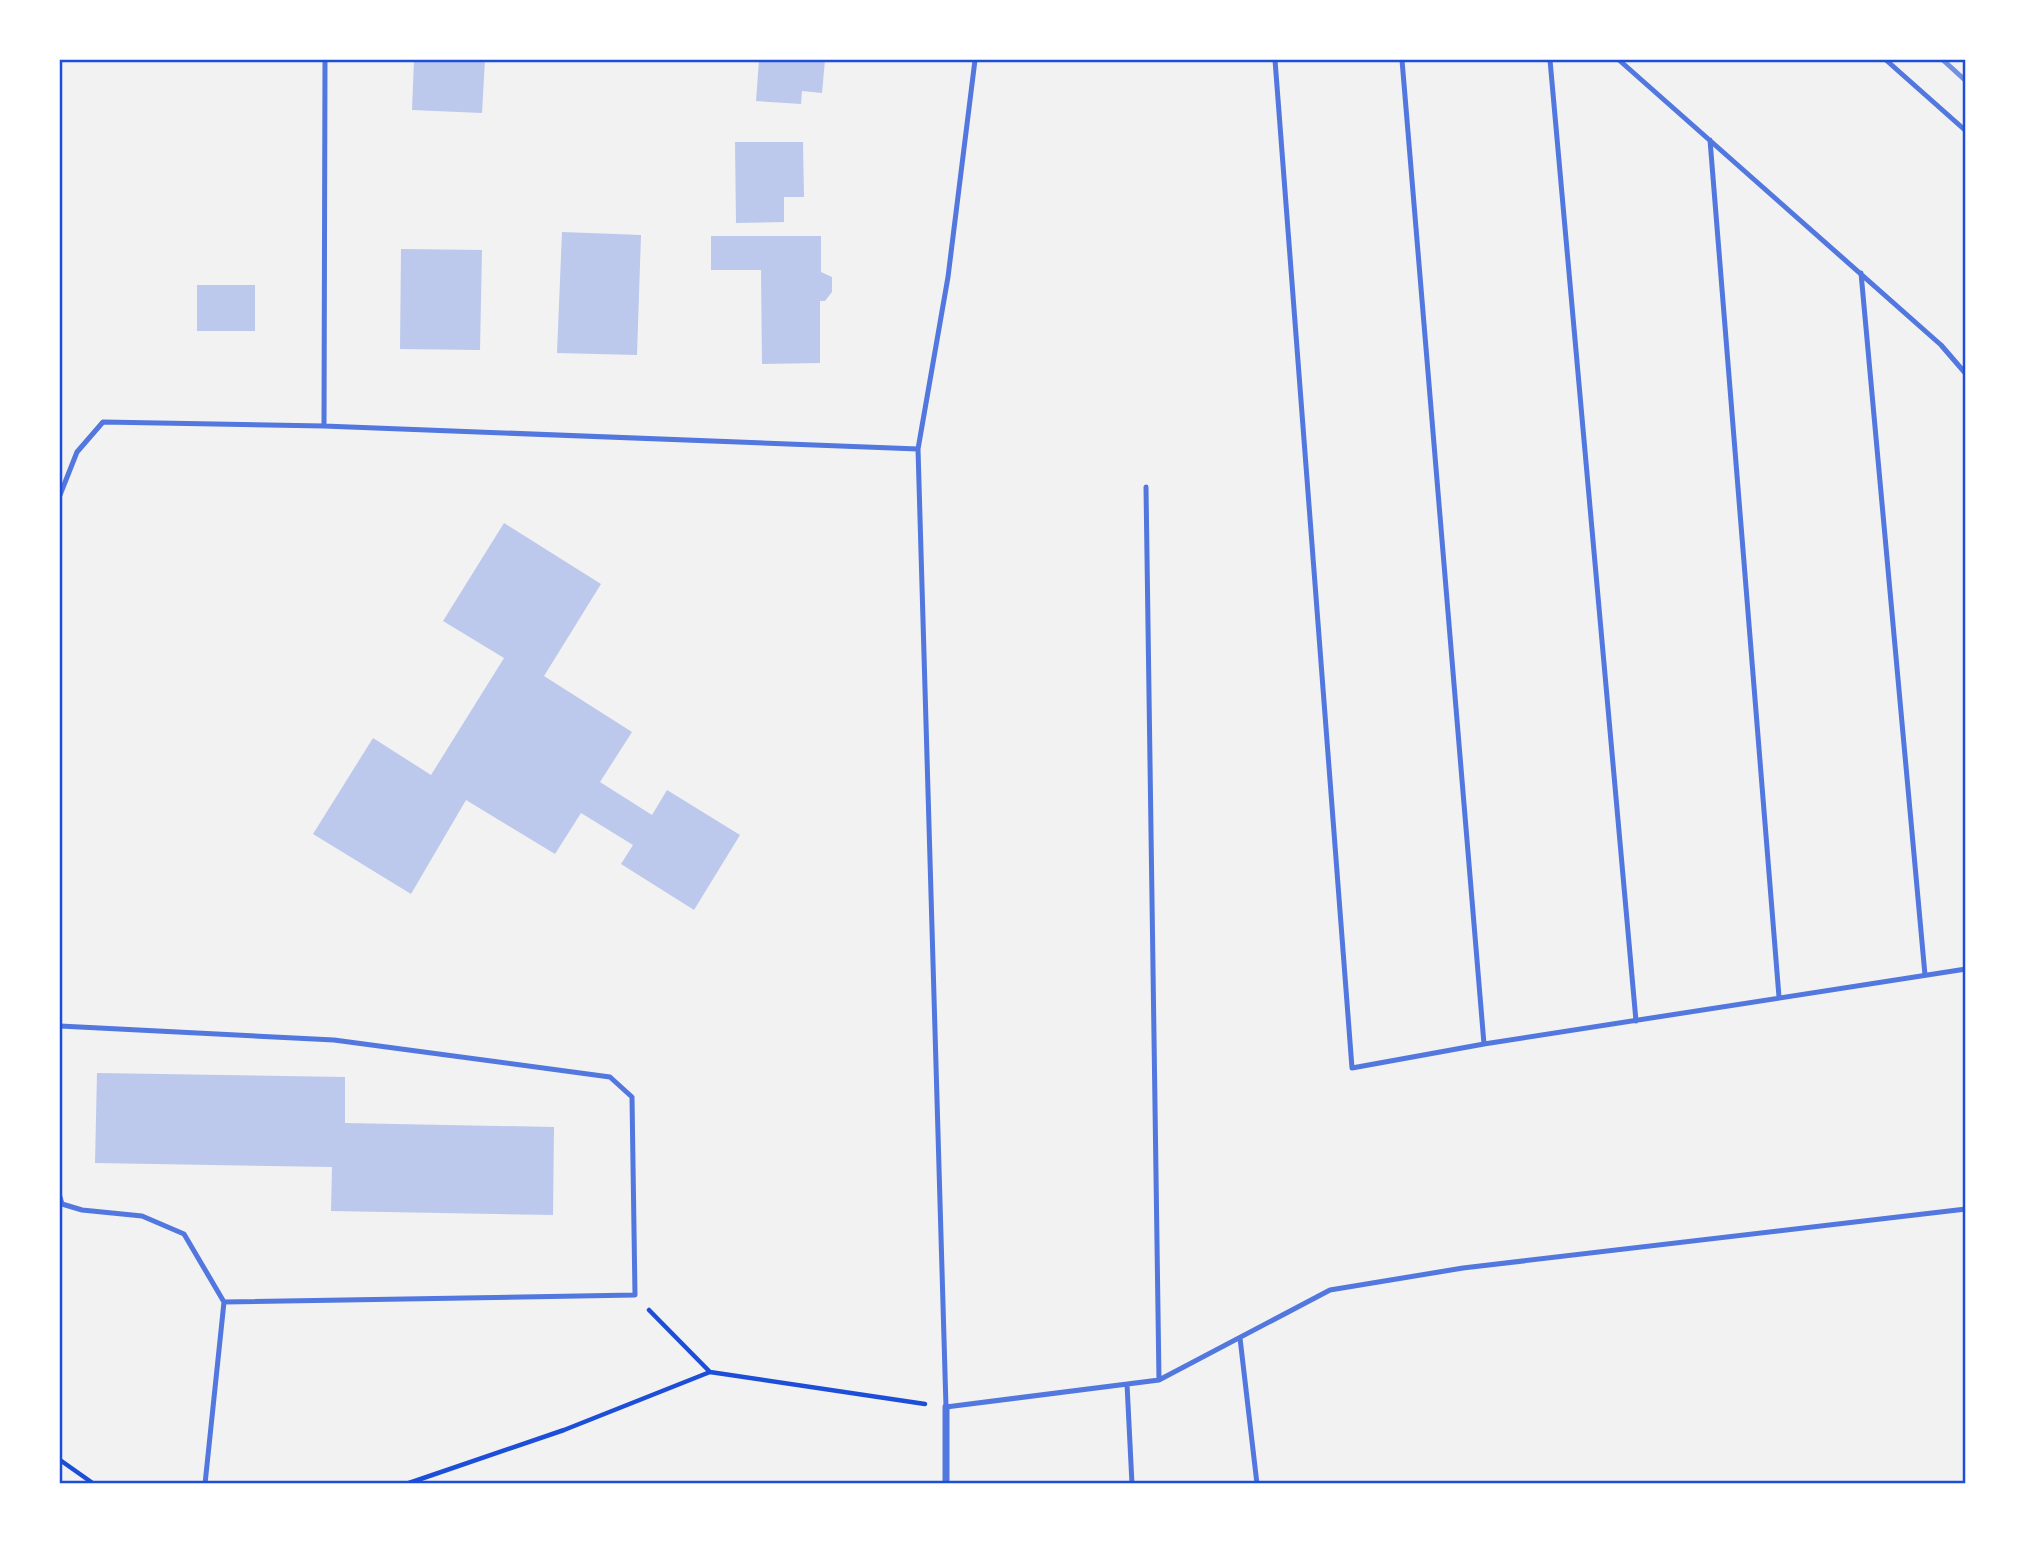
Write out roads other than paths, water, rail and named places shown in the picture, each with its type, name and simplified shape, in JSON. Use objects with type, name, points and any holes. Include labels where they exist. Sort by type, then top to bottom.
[{"type":"street","points":[[946,1407],[946,1483]]},
{"type":"lane","points":[[324,426],[325,60]]},
{"type":"lane","points":[[975,60],[948,277],[918,449],[946,1407],[1159,1380],[1330,1290],[1463,1268],[1965,1209]]},
{"type":"lane","points":[[1275,60],[1352,1068],[1484,1044],[1965,969]]},
{"type":"lane","points":[[1402,60],[1484,1044]]},
{"type":"lane","points":[[1550,60],[1636,1021]]},
{"type":"lane","points":[[1619,60],[1861,272],[1941,345],[1965,374]]},
{"type":"lane","points":[[1886,60],[1965,131]]},
{"type":"lane","points":[[1710,141],[1779,997]]},
{"type":"lane","points":[[1861,272],[1926,975]]},
{"type":"lane","points":[[60,495],[77,452],[103,422],[324,426],[918,449]]},
{"type":"lane","points":[[1146,487],[1159,1380]]},
{"type":"lane","points":[[60,1027],[334,1040],[610,1077],[632,1097],[635,1295],[224,1302]]},
{"type":"lane","points":[[60,1197],[62,1204],[82,1210],[142,1216],[184,1234],[224,1302],[205,1483]]},
{"type":"lane","points":[[1240,1338],[1257,1483]]},
{"type":"lane","points":[[1127,1384],[1132,1483]]},
{"type":"railway","points":[[1943,60],[1966,81]]}]
